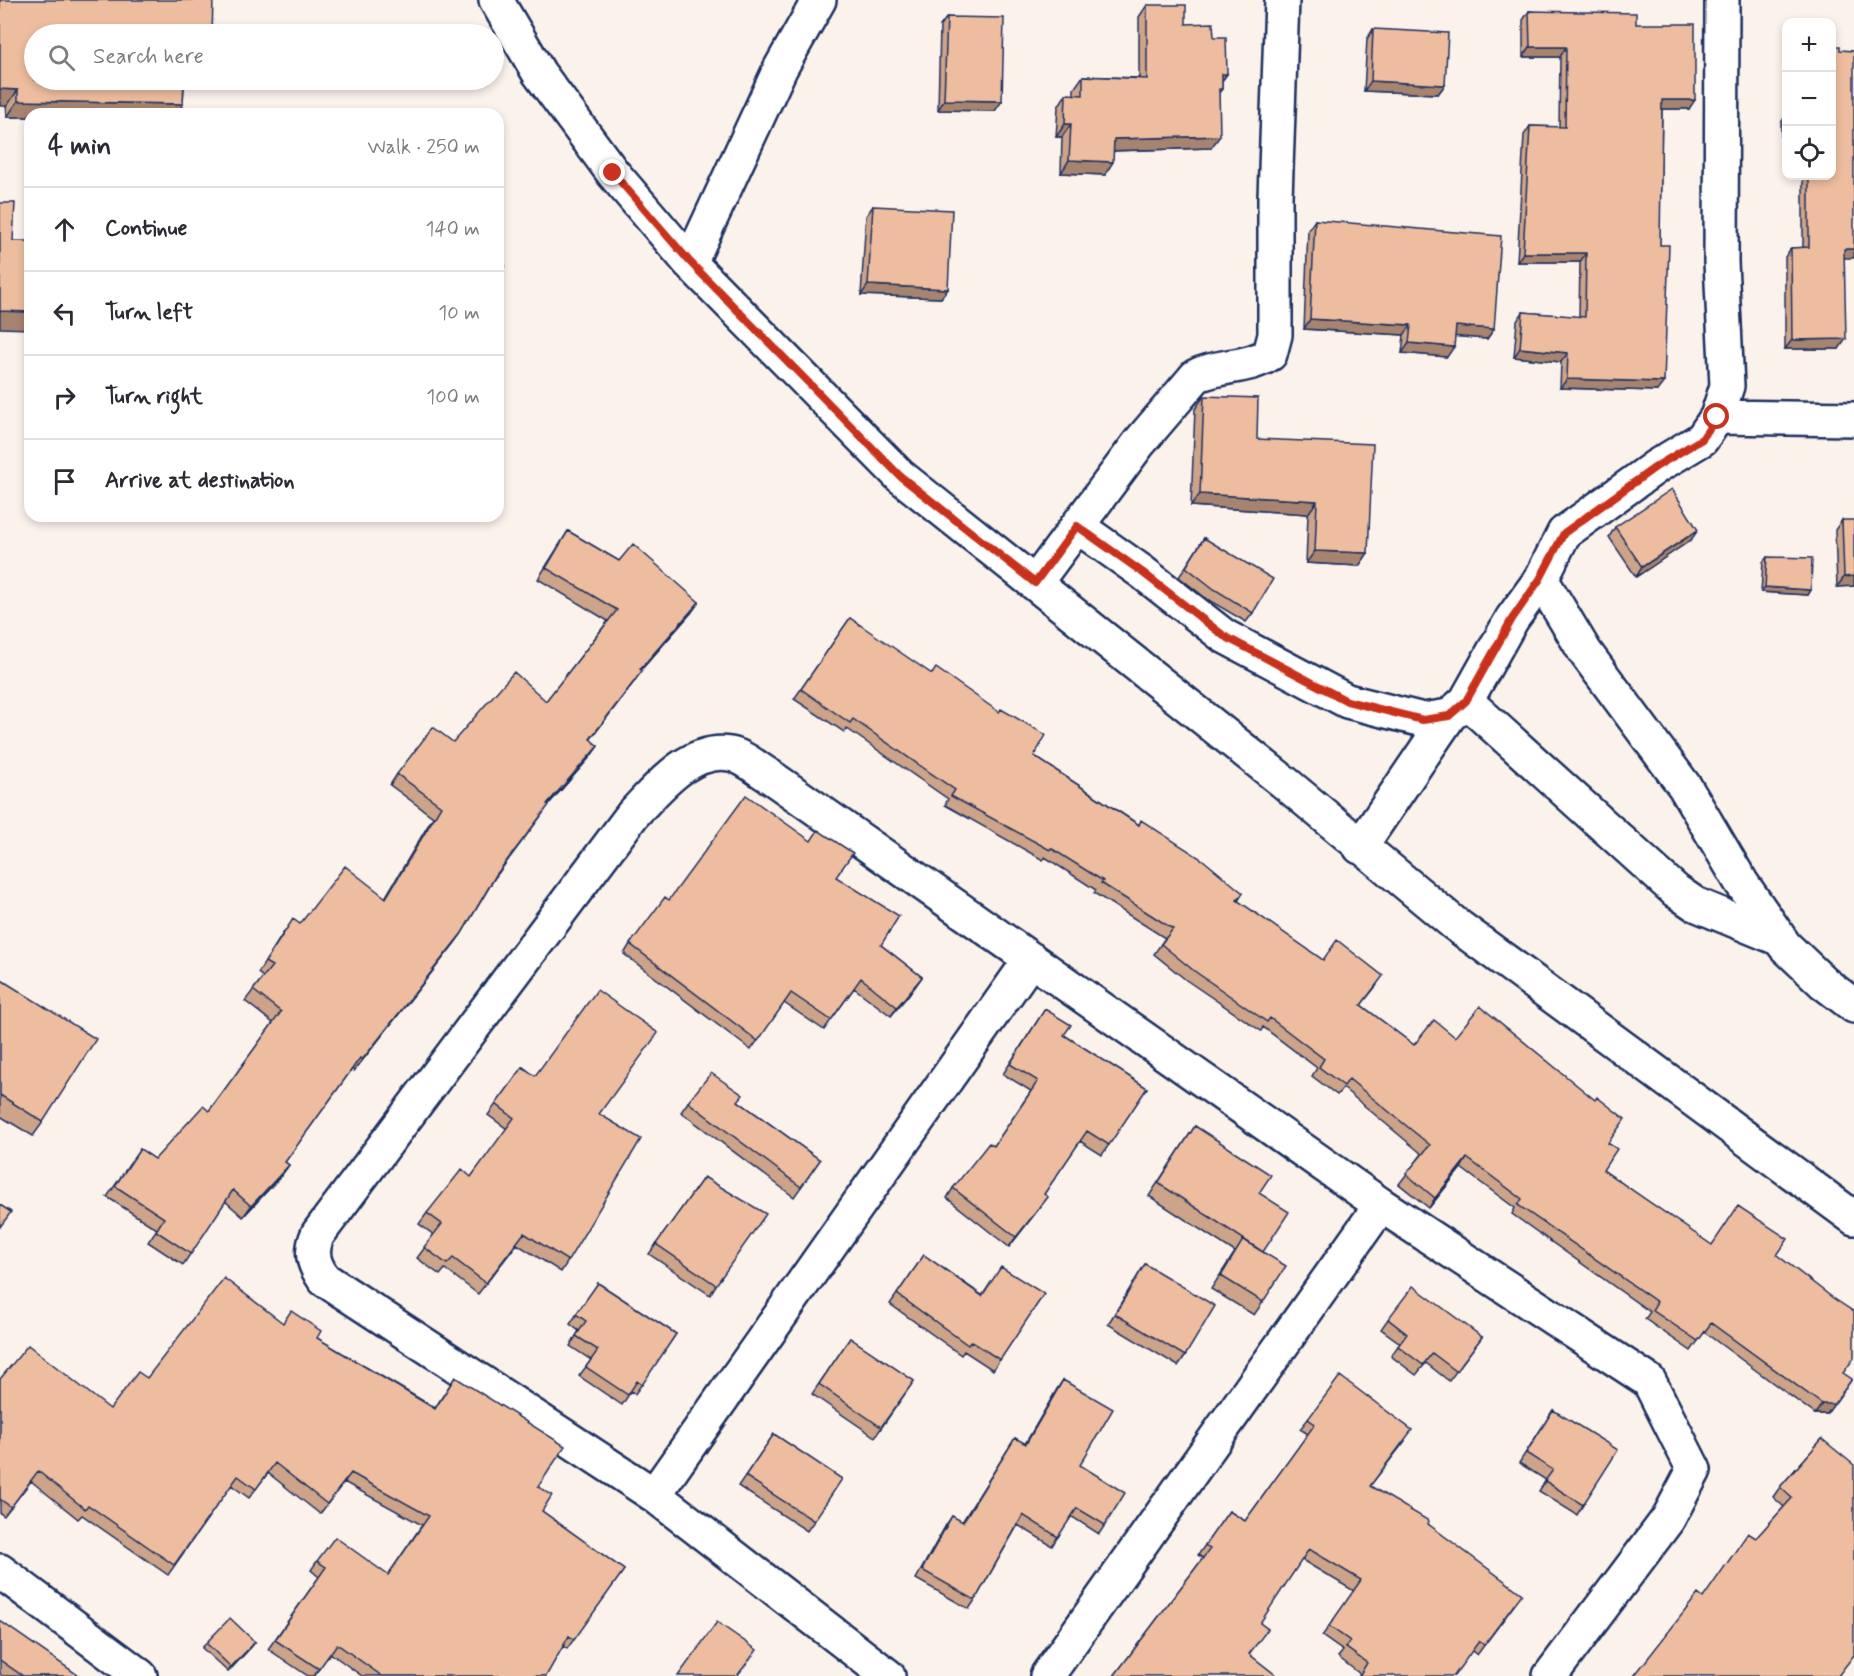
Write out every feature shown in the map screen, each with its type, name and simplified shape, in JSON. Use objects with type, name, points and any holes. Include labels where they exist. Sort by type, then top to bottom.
[{"type":"street","points":[[496,0],[539,73],[613,173],[690,262],[900,476],[1284,782],[1455,924],[1854,1218]]},
{"type":"street","points":[[690,262],[780,69],[819,0]]},
{"type":"street","points":[[1035,583],[1138,443],[1196,376],[1209,370],[1256,363],[1270,354],[1275,335],[1275,197],[1282,0]]},
{"type":"street","points":[[1360,847],[1458,708],[1512,619],[1540,579],[1564,533],[1657,466],[1702,439],[1717,417],[1727,386],[1721,262],[1722,0]]},
{"type":"street","points":[[1717,417],[1854,419]]},
{"type":"street","points":[[1077,526],[1142,572],[1224,636],[1347,701],[1423,720],[1458,708]]},
{"type":"street","points":[[1540,579],[1586,652],[1685,787],[1741,882],[1780,939],[1824,983],[1854,1006]]},
{"type":"street","points":[[1458,708],[1676,891],[1695,903],[1780,939]]},
{"type":"street","points":[[888,1676],[654,1495],[324,1279],[313,1259],[312,1249],[318,1234],[633,814],[672,773],[706,755],[731,754],[771,777],[1381,1205],[1649,1381],[1694,1470],[1668,1519],[1550,1676]]},
{"type":"street","points":[[654,1495],[1031,959]]},
{"type":"street","points":[[1047,1676],[1381,1205]]},
{"type":"street","points":[[0,1571],[140,1676]]},
{"type":"building","points":[[0,0],[213,0],[212,24],[24,24],[24,90],[184,90],[183,104],[18,101],[18,90],[0,89]]},
{"type":"building","points":[[1147,5],[1186,5],[1186,24],[1213,23],[1214,37],[1226,37],[1227,74],[1222,74],[1222,89],[1219,89],[1220,136],[1114,139],[1113,162],[1069,160],[1071,124],[1065,124],[1066,94],[1083,95],[1083,76],[1147,79]]},
{"type":"building","points":[[1529,11],[1636,13],[1636,24],[1695,24],[1695,100],[1662,100],[1660,245],[1669,245],[1664,382],[1567,379],[1568,353],[1520,348],[1523,312],[1585,317],[1586,253],[1523,253],[1530,126],[1565,127],[1566,47],[1530,47]]},
{"type":"building","points":[[947,17],[1004,18],[1002,101],[944,100]]},
{"type":"building","points":[[1373,29],[1448,33],[1445,85],[1371,81]]},
{"type":"building","points":[[1836,46],[1840,46],[1840,50],[1854,51],[1854,249],[1844,249],[1846,339],[1792,340],[1791,248],[1809,247],[1809,180],[1836,180]]},
{"type":"building","points":[[0,203],[15,203],[13,241],[24,241],[24,312],[0,311]]},
{"type":"building","points":[[873,206],[952,210],[948,289],[868,285]]},
{"type":"building","points":[[1315,220],[1501,236],[1494,329],[1456,326],[1454,347],[1409,343],[1411,325],[1310,319]]},
{"type":"building","points":[[1204,396],[1258,398],[1257,439],[1373,444],[1368,553],[1315,551],[1317,501],[1200,494]]},
{"type":"building","points":[[1672,489],[1698,530],[1642,567],[1615,527]]},
{"type":"building","points":[[1842,520],[1854,520],[1854,576],[1844,577]]},
{"type":"building","points":[[568,531],[619,561],[633,544],[699,602],[640,669],[642,671],[590,739],[598,746],[547,804],[549,805],[496,875],[462,933],[362,1060],[360,1058],[285,1162],[289,1165],[251,1206],[233,1190],[191,1254],[156,1231],[164,1218],[115,1186],[140,1149],[155,1159],[203,1106],[209,1111],[281,1012],[253,990],[272,966],[265,962],[293,919],[300,924],[345,866],[386,898],[441,806],[397,774],[433,727],[453,742],[514,672],[546,701],[617,610],[546,568]]},
{"type":"building","points":[[1204,538],[1273,579],[1253,613],[1214,589],[1186,567]]},
{"type":"building","points":[[1767,557],[1812,558],[1811,590],[1765,587]]},
{"type":"building","points":[[850,618],[932,674],[936,668],[999,712],[1001,709],[1046,735],[1034,756],[1139,825],[1141,820],[1203,860],[1243,893],[1237,900],[1323,960],[1337,940],[1383,976],[1361,1005],[1414,1045],[1434,1020],[1455,1037],[1480,1006],[1595,1100],[1597,1097],[1625,1119],[1608,1143],[1617,1149],[1603,1170],[1712,1245],[1738,1206],[1788,1239],[1777,1255],[1854,1312],[1854,1358],[1843,1373],[1852,1379],[1834,1404],[1822,1404],[1711,1323],[1698,1341],[1652,1310],[1657,1302],[1518,1205],[1522,1199],[1467,1158],[1435,1198],[1406,1174],[1430,1145],[1349,1079],[1344,1086],[1319,1067],[1324,1059],[1270,1018],[1267,1022],[1193,970],[1161,944],[1173,929],[1051,848],[1050,850],[951,796],[955,790],[853,719],[850,723],[801,689]]},
{"type":"building","points":[[746,795],[811,841],[818,830],[853,853],[836,877],[899,916],[881,945],[922,977],[897,1007],[861,978],[831,1020],[791,993],[758,1041],[630,944],[665,897],[669,900]]},
{"type":"building","points":[[0,979],[96,1039],[43,1122],[0,1095]]},
{"type":"building","points":[[597,990],[658,1033],[599,1114],[641,1139],[568,1261],[524,1233],[486,1283],[453,1258],[447,1264],[424,1247],[442,1224],[427,1213],[462,1169],[471,1177],[514,1118],[496,1104],[523,1067],[535,1076]]},
{"type":"building","points":[[1045,1009],[1071,1025],[1064,1035],[1147,1088],[1109,1145],[1087,1131],[1044,1194],[1048,1197],[1016,1237],[953,1188],[989,1143],[994,1146],[1038,1081],[1010,1064]]},
{"type":"building","points":[[711,1073],[743,1095],[738,1101],[820,1160],[801,1187],[688,1102]]},
{"type":"building","points":[[1195,1126],[1271,1175],[1259,1193],[1289,1212],[1263,1252],[1158,1183]]},
{"type":"building","points":[[704,1177],[766,1214],[716,1285],[656,1244]]},
{"type":"building","points":[[0,1205],[11,1212],[0,1227]]},
{"type":"building","points":[[1243,1240],[1286,1266],[1263,1302],[1221,1276]]},
{"type":"building","points":[[924,1255],[982,1296],[1001,1267],[1044,1294],[1000,1360],[971,1341],[968,1345],[897,1294]]},
{"type":"building","points":[[1145,1264],[1215,1306],[1185,1356],[1115,1314]]},
{"type":"building","points":[[224,1278],[283,1323],[291,1311],[321,1331],[317,1338],[435,1409],[455,1377],[565,1446],[538,1487],[552,1495],[542,1511],[624,1570],[574,1640],[569,1636],[546,1676],[382,1676],[337,1644],[319,1669],[275,1640],[326,1567],[317,1561],[335,1537],[388,1575],[429,1516],[351,1473],[327,1504],[275,1463],[256,1489],[238,1476],[174,1565],[88,1505],[85,1509],[38,1471],[11,1507],[0,1499],[0,1379],[28,1345],[110,1409],[138,1372],[147,1378]]},
{"type":"building","points":[[598,1283],[676,1334],[642,1385],[637,1381],[628,1395],[586,1367],[598,1350],[576,1336],[586,1321],[576,1314]]},
{"type":"building","points":[[1413,1286],[1482,1337],[1456,1371],[1432,1353],[1423,1365],[1398,1346],[1407,1334],[1388,1319]]},
{"type":"building","points":[[850,1338],[914,1381],[881,1427],[819,1384]]},
{"type":"building","points":[[1340,1376],[1412,1430],[1370,1486],[1429,1521],[1428,1524],[1522,1594],[1484,1645],[1479,1641],[1454,1676],[1359,1676],[1367,1663],[1345,1647],[1350,1641],[1329,1626],[1361,1580],[1309,1549],[1260,1623],[1268,1629],[1249,1654],[1277,1676],[1114,1676],[1210,1549],[1205,1545],[1229,1511],[1245,1521],[1315,1424],[1308,1419]]},
{"type":"building","points":[[1063,1380],[1113,1409],[1080,1465],[1125,1493],[1105,1525],[1077,1508],[1058,1537],[1023,1515],[975,1600],[922,1570],[952,1516],[963,1522],[1015,1438],[1026,1444]]},
{"type":"building","points":[[1553,1410],[1618,1450],[1583,1505],[1545,1481],[1553,1470],[1526,1453]]},
{"type":"building","points":[[774,1434],[842,1479],[814,1521],[745,1476]]},
{"type":"building","points":[[1822,1439],[1854,1465],[1854,1655],[1838,1676],[1634,1676],[1698,1594],[1703,1598],[1748,1533],[1756,1538],[1792,1498],[1780,1487]]},
{"type":"building","points":[[230,1618],[255,1642],[231,1667],[206,1643]]},
{"type":"building","points":[[0,1621],[79,1676],[23,1676],[0,1660]]},
{"type":"building","points":[[717,1622],[757,1650],[737,1676],[678,1676]]},
{"type":"route","points":[[613,173],[690,262],[900,476],[1035,583],[1077,526],[1142,572],[1224,636],[1347,701],[1423,720],[1449,716],[1466,701],[1512,619],[1540,579],[1564,533],[1582,517],[1657,466],[1702,439],[1717,417]]}]
